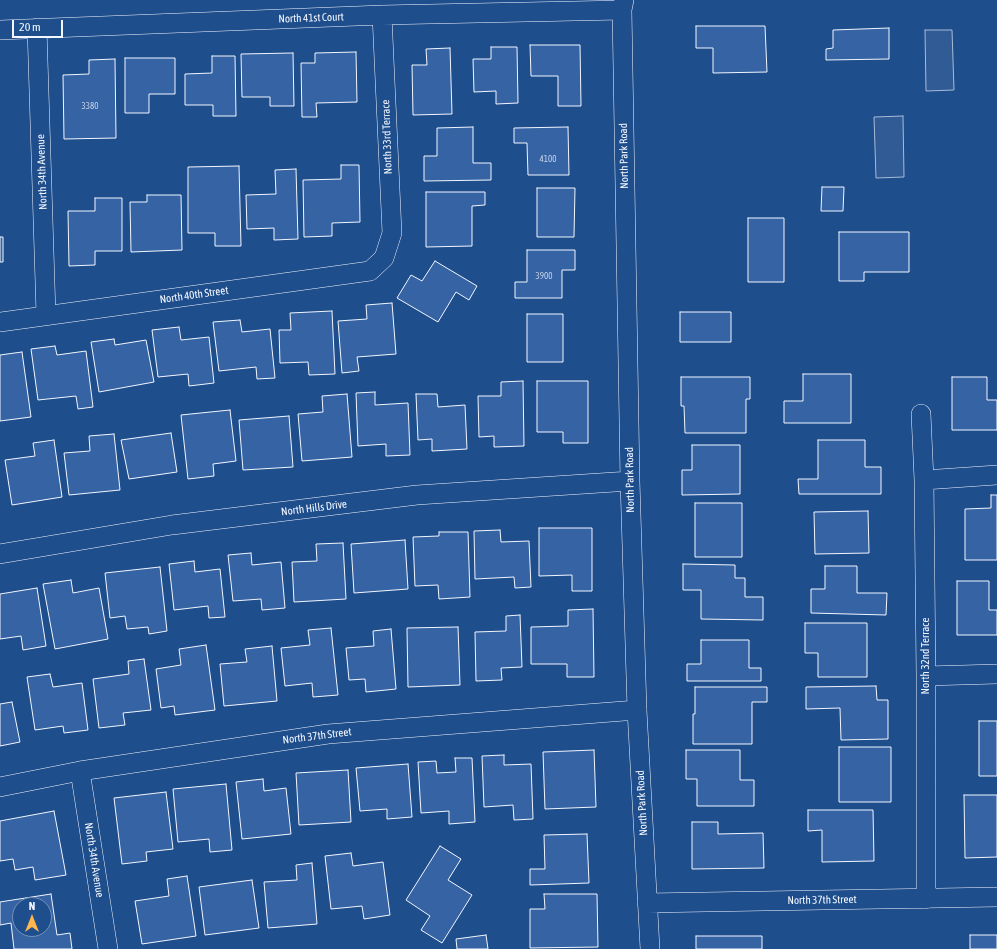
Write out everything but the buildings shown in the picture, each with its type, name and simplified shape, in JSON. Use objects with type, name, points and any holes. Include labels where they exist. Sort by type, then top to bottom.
[{"type":"street","name":"North 41st Court","points":[[0,30],[382,15],[621,3]]},
{"type":"street","name":"North Park Road","points":[[621,3],[630,481],[637,710],[650,949]]},
{"type":"street","name":"North 33rd Terrace","points":[[382,15],[392,233],[384,258]]},
{"type":"street","name":"North 34th Avenue","points":[[37,28],[46,315]]},
{"type":"street","name":"North 40th Street","points":[[0,322],[370,271],[384,258]]},
{"type":"street","name":"North 32nd Terrace","points":[[921,414],[924,480],[926,899]]},
{"type":"street","points":[[924,480],[997,475]]},
{"type":"street","name":"North Hills Drive","points":[[0,554],[172,525],[417,495],[630,481]]},
{"type":"street","points":[[926,676],[997,674]]},
{"type":"street","name":"North 37th Street","points":[[0,788],[80,771],[328,734],[637,710]]},
{"type":"street","name":"North 34th Avenue","points":[[80,771],[108,949]]},
{"type":"street","name":"North 37th Street","points":[[647,903],[997,897]]},
{"type":"shaded area","points":[[925,30],[952,30],[954,90],[926,91]]},
{"type":"shaded area","points":[[903,116],[904,177],[876,178],[874,117]]}]
